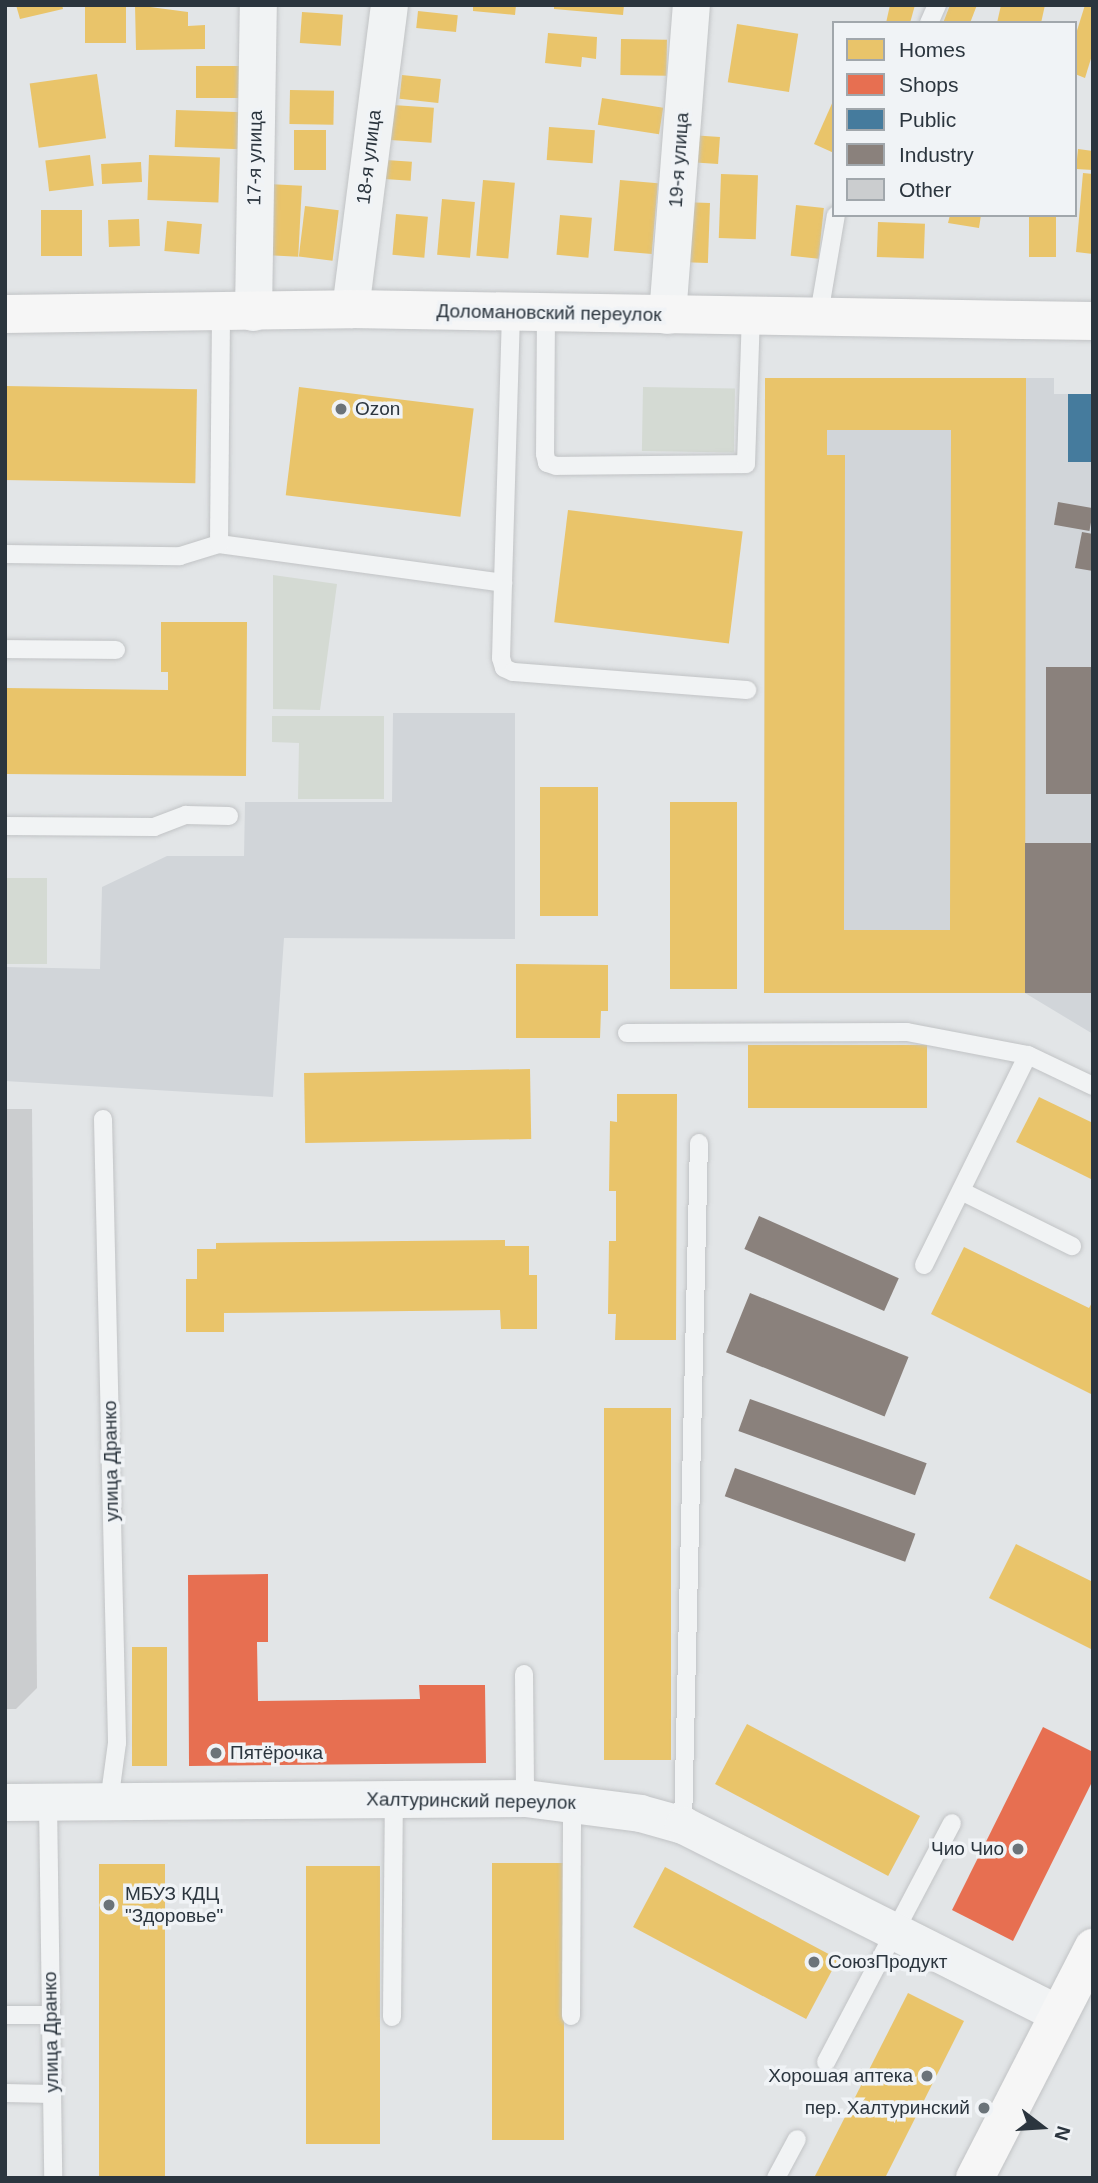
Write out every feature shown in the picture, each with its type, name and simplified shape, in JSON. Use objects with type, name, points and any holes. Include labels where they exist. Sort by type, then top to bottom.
[{"type":"street","name":"17-я улица","points":[[237,312],[258,5]]},
{"type":"street","name":"18-я улица","points":[[350,309],[389,5]]},
{"type":"street","name":"19-я улица","points":[[667,315],[691,5]]},
{"type":"street","name":"Доломановский переулок","points":[[5,314],[350,309],[667,315],[819,314],[1093,321]]},
{"type":"street","name":"Халтуринский переулок","points":[[5,1802],[525,1798],[572,1802],[683,1825],[1058,2014]]},
{"type":"street","points":[[975,2178],[1093,1948]]},
{"type":"lane","points":[[930,21],[937,5]]},
{"type":"lane","points":[[819,314],[836,217]]},
{"type":"lane","points":[[219,544],[237,312]]},
{"type":"lane","points":[[529,313],[545,454],[547,463],[556,466],[746,464],[751,315]]},
{"type":"lane","points":[[529,313],[503,583],[501,658],[504,668],[513,672],[747,690]]},
{"type":"lane","points":[[5,554],[180,556],[219,544],[503,583]]},
{"type":"lane","points":[[5,649],[116,650]]},
{"type":"lane","points":[[5,826],[154,827],[186,815],[229,816]]},
{"type":"lane","points":[[627,1033],[906,1032],[1028,1055],[1093,1086]]},
{"type":"lane","points":[[924,1265],[1028,1055]]},
{"type":"lane","name":"улица Дранко","points":[[103,1119],[117,1743],[109,1802]]},
{"type":"lane","points":[[683,1825],[699,1143]]},
{"type":"lane","points":[[961,1191],[1072,1246]]},
{"type":"lane","points":[[524,1674],[525,1798]]},
{"type":"lane","points":[[392,2017],[394,1799]]},
{"type":"lane","name":"улица Дранко","points":[[48,1802],[53,2178]]},
{"type":"lane","points":[[571,2016],[572,1802]]},
{"type":"lane","points":[[826,2062],[893,1930],[918,1892],[951,1823]]},
{"type":"lane","points":[[5,2015],[51,2015]]},
{"type":"lane","points":[[5,2093],[52,2094]]},
{"type":"lane","points":[[776,2178],[797,2139]]},
{"type":"shaded area","points":[[765,378],[1054,378],[1054,394],[1093,394],[1093,1034],[1025,993],[764,993]]},
{"type":"shaded area","points":[[643,387],[735,389],[734,453],[642,451]]},
{"type":"shaded area","points":[[273,575],[337,584],[320,710],[273,709]]},
{"type":"shaded area","points":[[393,713],[515,713],[515,939],[284,938],[273,1097],[5,1081],[5,967],[100,969],[102,887],[167,856],[244,856],[245,802],[392,802]]},
{"type":"shaded area","points":[[272,716],[384,716],[384,799],[298,799],[299,743],[272,742]]},
{"type":"shaded area","points":[[5,878],[47,878],[47,964],[5,964]]},
{"type":"building: Homes","points":[[16,5],[62,5],[63,9],[20,19]]},
{"type":"building: Homes","points":[[85,5],[126,5],[126,43],[85,43]]},
{"type":"building: Homes","points":[[135,5],[188,12],[188,26],[205,25],[205,49],[136,50]]},
{"type":"building: Homes","points":[[473,5],[516,5],[515,15],[473,11]]},
{"type":"building: Homes","points":[[554,5],[624,5],[623,15],[554,9]]},
{"type":"building: Homes","points":[[890,5],[915,5],[911,21],[886,21]]},
{"type":"building: Homes","points":[[950,5],[977,5],[971,21],[944,21]]},
{"type":"building: Homes","points":[[1001,5],[1045,5],[1041,21],[997,21]]},
{"type":"building: Homes","points":[[1085,5],[1093,8],[1093,52],[1085,78],[1077,75],[1077,31]]},
{"type":"building: Homes","points":[[418,11],[458,15],[456,32],[416,28]]},
{"type":"building: Homes","points":[[302,12],[343,15],[341,46],[300,43]]},
{"type":"building: Homes","points":[[737,24],[798,34],[789,92],[728,82]]},
{"type":"building: Homes","points":[[548,33],[597,37],[596,59],[582,57],[581,67],[545,63]]},
{"type":"building: Homes","points":[[621,39],[667,40],[666,76],[620,75]]},
{"type":"building: Homes","points":[[196,66],[243,66],[243,98],[196,98]]},
{"type":"building: Homes","points":[[97,74],[106,138],[39,148],[30,83]]},
{"type":"building: Homes","points":[[402,75],[441,79],[438,103],[399,99]]},
{"type":"building: Homes","points":[[290,90],[334,91],[333,125],[289,124]]},
{"type":"building: Homes","points":[[602,98],[663,108],[659,134],[598,125]]},
{"type":"building: Homes","points":[[832,104],[832,152],[814,144]]},
{"type":"building: Homes","points":[[393,105],[434,108],[431,143],[391,140]]},
{"type":"building: Homes","points":[[176,110],[243,112],[242,149],[175,147]]},
{"type":"building: Homes","points":[[549,127],[595,130],[593,163],[547,160]]},
{"type":"building: Homes","points":[[294,130],[326,130],[326,170],[294,170]]},
{"type":"building: Homes","points":[[690,135],[720,137],[718,164],[688,162]]},
{"type":"building: Homes","points":[[1078,149],[1093,151],[1093,170],[1077,169]]},
{"type":"building: Homes","points":[[90,155],[94,186],[49,191],[45,160]]},
{"type":"building: Homes","points":[[149,155],[220,157],[218,202],[147,200]]},
{"type":"building: Homes","points":[[386,160],[412,162],[411,181],[385,179]]},
{"type":"building: Homes","points":[[141,162],[142,182],[102,184],[101,164]]},
{"type":"building: Homes","points":[[1083,173],[1093,174],[1093,254],[1076,252]]},
{"type":"building: Homes","points":[[721,174],[758,175],[756,239],[719,238]]},
{"type":"building: Homes","points":[[483,180],[515,183],[508,258],[476,256]]},
{"type":"building: Homes","points":[[620,180],[658,183],[652,254],[614,251]]},
{"type":"building: Homes","points":[[268,184],[302,186],[298,257],[264,255]]},
{"type":"building: Homes","points":[[442,199],[475,202],[470,258],[437,255]]},
{"type":"building: Homes","points":[[681,202],[710,203],[708,263],[679,262]]},
{"type":"building: Homes","points":[[796,205],[824,208],[819,259],[791,256]]},
{"type":"building: Homes","points":[[305,206],[339,210],[333,261],[299,257]]},
{"type":"building: Homes","points":[[41,210],[82,210],[82,256],[41,256]]},
{"type":"building: Homes","points":[[396,214],[428,217],[424,258],[392,255]]},
{"type":"building: Homes","points":[[560,215],[592,218],[588,258],[557,255]]},
{"type":"building: Homes","points":[[950,217],[981,217],[979,228],[948,223]]},
{"type":"building: Homes","points":[[1029,217],[1056,217],[1056,257],[1029,257]]},
{"type":"building: Homes","points":[[139,219],[140,246],[109,247],[108,220]]},
{"type":"building: Homes","points":[[167,221],[202,224],[199,254],[164,251]]},
{"type":"building: Homes","points":[[878,222],[925,224],[924,259],[877,257]]},
{"type":"building: Homes","points":[[765,378],[1026,378],[1025,993],[764,993]],"holes":[[[827,430],[951,430],[950,930],[844,930],[845,455],[827,455]]]},
{"type":"building: Homes","points":[[5,386],[197,389],[195,483],[5,480]]},
{"type":"building: Homes","points":[[299,387],[474,408],[460,517],[286,495]]},
{"type":"building: Homes","points":[[568,510],[743,531],[729,644],[554,622]]},
{"type":"building: Homes","points":[[161,622],[247,622],[246,776],[5,774],[5,688],[168,690],[168,672],[161,672]]},
{"type":"building: Homes","points":[[540,787],[598,787],[598,916],[540,916]]},
{"type":"building: Homes","points":[[670,802],[737,802],[737,989],[670,989]]},
{"type":"building: Homes","points":[[516,964],[608,965],[608,1011],[601,1011],[600,1038],[516,1038]]},
{"type":"building: Homes","points":[[748,1045],[927,1045],[927,1108],[748,1108]]},
{"type":"building: Homes","points":[[530,1069],[531,1139],[305,1143],[304,1073]]},
{"type":"building: Homes","points":[[617,1094],[677,1094],[676,1340],[615,1340],[616,1314],[608,1314],[609,1241],[616,1241],[616,1191],[609,1191],[610,1121],[617,1122]]},
{"type":"building: Homes","points":[[1039,1097],[1093,1123],[1093,1180],[1016,1142]]},
{"type":"building: Homes","points":[[505,1240],[505,1246],[529,1246],[529,1275],[537,1275],[537,1329],[501,1329],[500,1310],[224,1313],[224,1332],[186,1332],[186,1279],[197,1279],[197,1249],[216,1249],[216,1243]]},
{"type":"building: Homes","points":[[964,1247],[1089,1308],[1093,1301],[1093,1395],[931,1314]]},
{"type":"building: Homes","points":[[604,1408],[671,1408],[671,1760],[604,1760]]},
{"type":"building: Homes","points":[[1016,1544],[1093,1582],[1093,1650],[989,1598]]},
{"type":"building: Homes","points":[[132,1647],[167,1647],[167,1766],[132,1766]]},
{"type":"building: Homes","points":[[747,1724],[920,1816],[888,1876],[715,1784]]},
{"type":"building: Homes","points":[[492,1863],[564,1863],[564,2140],[492,2140]]},
{"type":"building: Homes","points":[[99,1864],[165,1864],[165,2178],[99,2178]]},
{"type":"building: Homes","points":[[306,1866],[380,1866],[380,2144],[306,2144]]},
{"type":"building: Homes","points":[[665,1867],[838,1959],[806,2019],[633,1927]]},
{"type":"building: Homes","points":[[908,1993],[964,2021],[885,2178],[814,2178]]},
{"type":"building: Shops","points":[[268,1574],[268,1642],[257,1642],[258,1701],[420,1699],[419,1685],[485,1685],[486,1763],[189,1766],[188,1575]]},
{"type":"building: Shops","points":[[1043,1727],[1093,1752],[1093,1780],[1013,1941],[952,1910]]},
{"type":"building: Public","points":[[1068,394],[1093,394],[1093,462],[1068,462]]},
{"type":"building: Industry","points":[[1058,502],[1093,508],[1089,531],[1054,525]]},
{"type":"building: Industry","points":[[1082,532],[1093,534],[1093,571],[1075,568]]},
{"type":"building: Industry","points":[[1046,667],[1093,667],[1093,794],[1046,794]]},
{"type":"building: Industry","points":[[1025,843],[1093,843],[1093,993],[1025,993]]},
{"type":"building: Industry","points":[[759,1216],[899,1278],[884,1311],[744,1249]]},
{"type":"building: Industry","points":[[750,1293],[909,1357],[885,1416],[726,1352]]},
{"type":"building: Industry","points":[[750,1399],[927,1463],[915,1495],[738,1431]]},
{"type":"building: Industry","points":[[735,1468],[915,1534],[905,1562],[725,1496]]},
{"type":"building: Other","points":[[5,1109],[32,1109],[37,1688],[16,1709],[5,1709]]},
{"type":"place","name":"Ozon","points":[[341,409]]},
{"type":"place","name":"Пятёрочка","points":[[216,1753]]},
{"type":"place","name":"Чио Чио","points":[[1018,1849]]},
{"type":"place","name":"МБУЗ КДЦ \"Здоровье\"","points":[[109,1905]]},
{"type":"place","name":"СоюзПродукт","points":[[814,1962]]},
{"type":"place","name":"Хорошая аптека","points":[[927,2076]]},
{"type":"place","name":"пер. Халтуринский","points":[[984,2108]]}]
